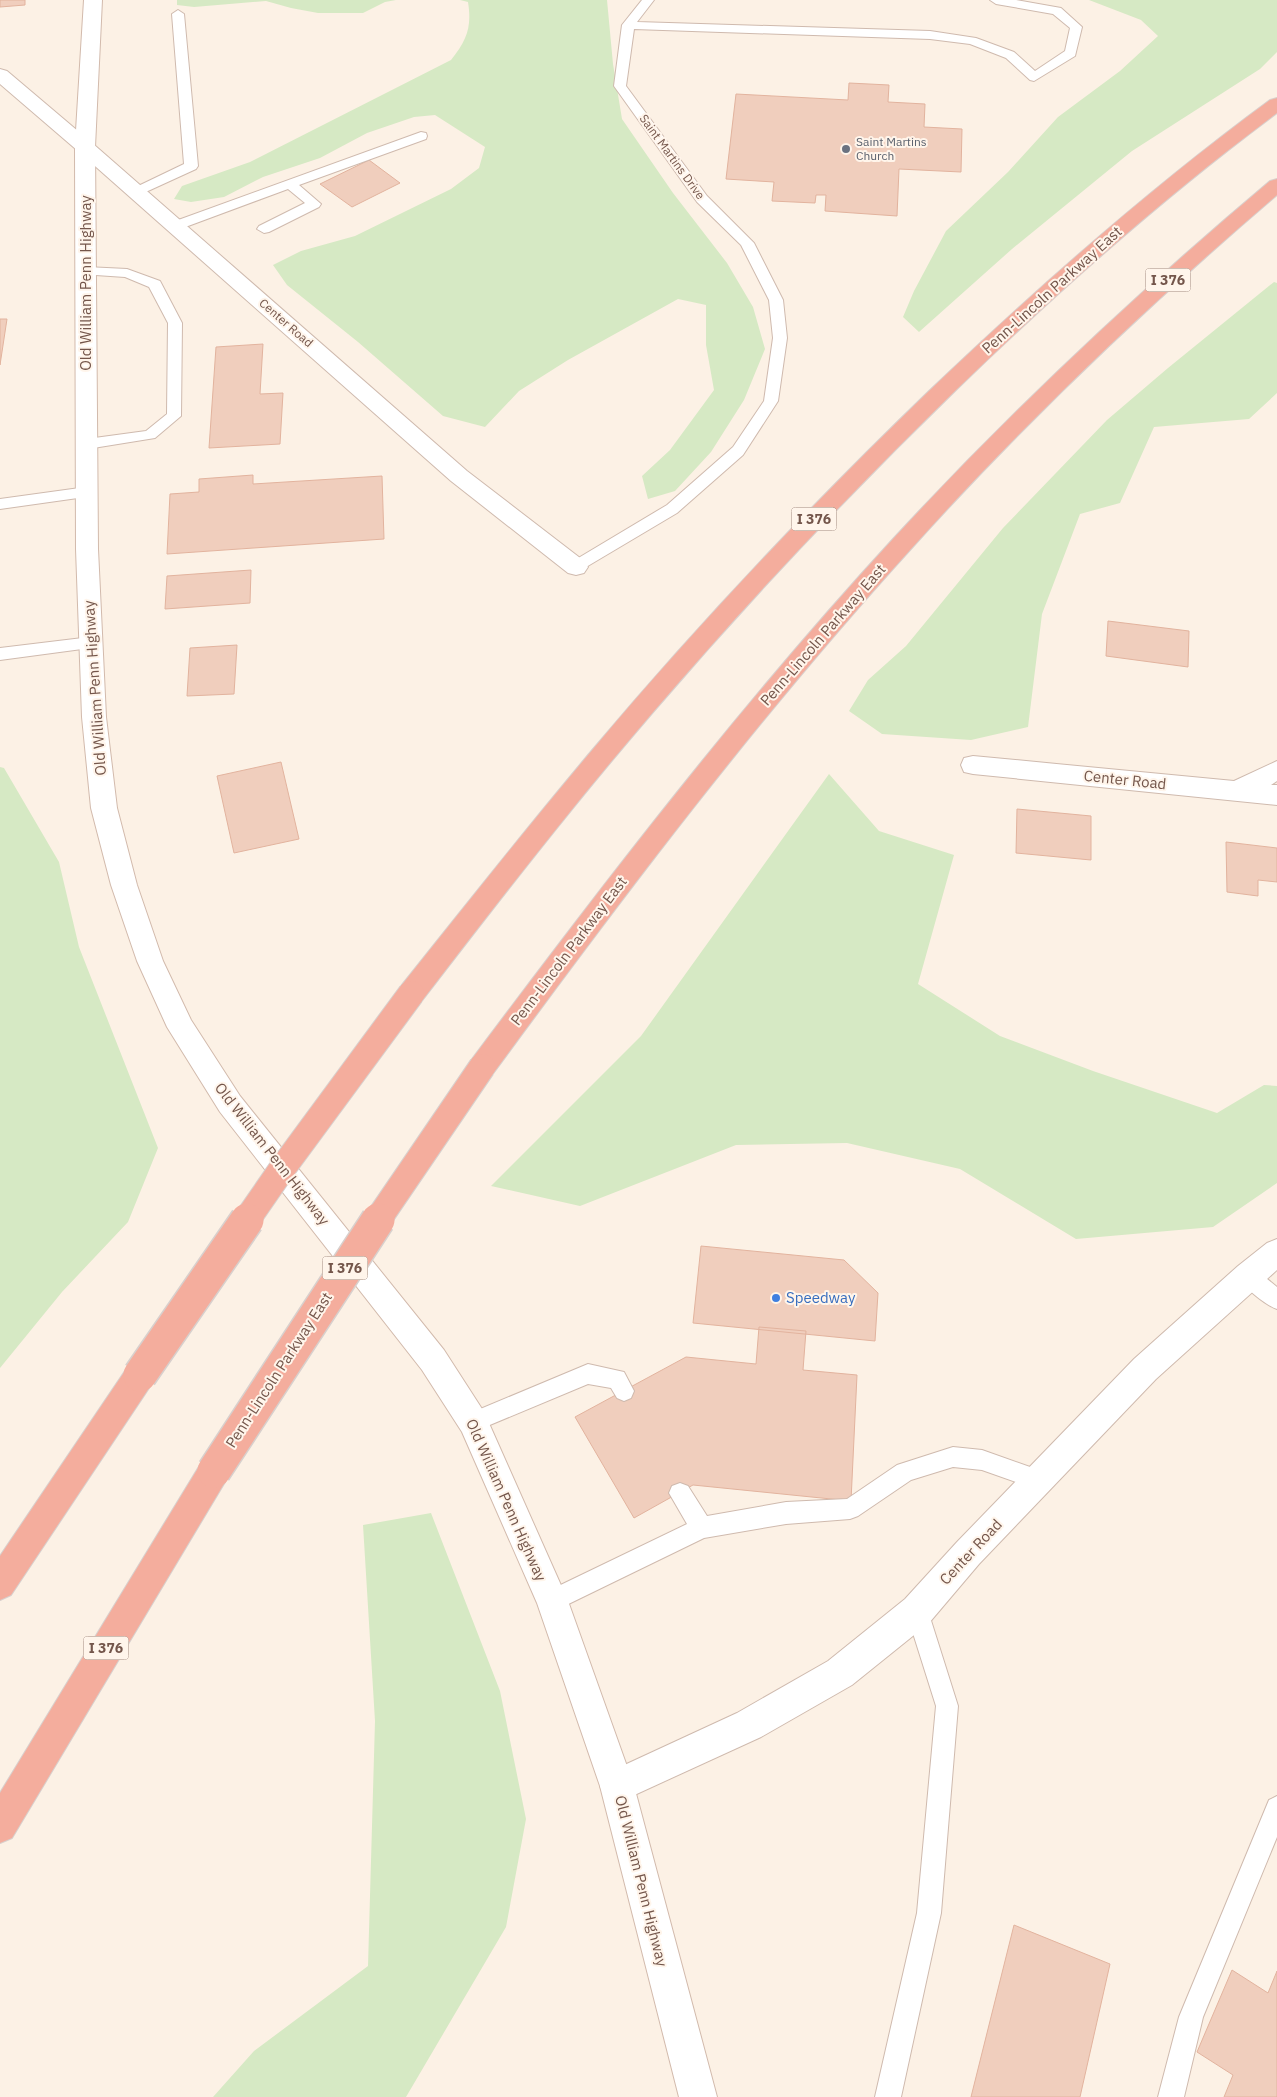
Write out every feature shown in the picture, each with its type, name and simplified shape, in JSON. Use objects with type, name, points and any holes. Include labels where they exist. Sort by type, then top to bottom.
[{"type":"highway","name":"Penn-Lincoln Parkway East","points":[[0,1584],[140,1374],[282,1169],[412,994],[511,867],[605,752],[706,636],[819,514],[905,426],[1075,267],[1161,193],[1277,104]]},
{"type":"highway","name":"Penn-Lincoln Parkway East","points":[[0,1826],[214,1471],[355,1253],[482,1068],[584,929],[690,793],[787,674],[884,564],[973,469],[1062,379],[1145,300],[1277,185]]},
{"type":"main road","name":"Old William Penn Highway","points":[[93,0],[85,147],[87,492],[91,644],[94,717],[104,808],[124,884],[150,961],[180,1027],[230,1104],[433,1360],[473,1422],[552,1601],[617,1786],[698,2097]]},
{"type":"main road","name":"Center Road","points":[[0,75],[137,192],[459,476],[576,567]]},
{"type":"main road","name":"Center Road","points":[[973,765],[1277,795]]},
{"type":"main road","points":[[1237,791],[1277,770]]},
{"type":"main road","name":"Center Road","points":[[617,1786],[749,1725],[840,1673],[917,1611],[968,1553],[1145,1369],[1277,1252]]},
{"type":"lane","points":[[628,24],[648,0]]},
{"type":"lane","points":[[628,24],[930,35],[972,41],[1010,55],[1034,77],[1071,53],[1076,27],[1057,12],[996,0]]},
{"type":"lane","points":[[137,192],[190,166],[178,14]]},
{"type":"lane","name":"Saint Martins Drive","points":[[576,567],[672,510],[738,451],[771,401],[780,338],[776,300],[747,242],[702,200],[620,86],[628,24]]},
{"type":"lane","points":[[175,226],[421,136]]},
{"type":"lane","points":[[264,229],[314,204],[290,184]]},
{"type":"lane","points":[[86,271],[127,273],[155,284],[175,322],[174,416],[150,435],[87,444]]},
{"type":"lane","points":[[0,504],[87,492]]},
{"type":"lane","points":[[0,654],[91,644]]},
{"type":"lane","points":[[1248,1276],[1277,1300]]},
{"type":"lane","points":[[473,1422],[588,1374],[617,1379],[624,1391]]},
{"type":"lane","points":[[552,1601],[702,1528],[786,1513],[850,1509],[905,1472],[953,1457],[982,1460],[1039,1480]]},
{"type":"lane","points":[[680,1493],[702,1528]]},
{"type":"lane","points":[[888,2097],[929,1913],[947,1706],[917,1611]]},
{"type":"lane","points":[[1171,2097],[1192,2017],[1277,1808]]},
{"type":"green space","points":[[177,0],[396,0],[385,2],[363,13],[318,13],[266,1],[194,7],[177,5]]},
{"type":"green space","points":[[460,0],[607,0],[613,64],[622,119],[673,193],[727,263],[753,307],[765,349],[744,400],[711,452],[675,491],[648,499],[642,476],[670,450],[714,390],[706,345],[706,305],[678,299],[568,360],[519,391],[485,427],[443,416],[358,342],[287,285],[273,265],[301,251],[355,236],[451,189],[479,168],[485,147],[435,115],[414,117],[367,133],[320,158],[263,177],[224,197],[191,202],[174,199],[182,186],[250,162],[451,60],[461,46],[469,26],[468,2]]},
{"type":"green space","points":[[1089,0],[1277,0],[1277,52],[1260,69],[1132,151],[1012,249],[919,332],[903,317],[914,291],[946,231],[1008,172],[1058,117],[1120,71],[1158,36],[1141,20]]},
{"type":"green space","points":[[1274,282],[1277,283],[1277,393],[1249,419],[1154,427],[1120,503],[1080,514],[1042,614],[1028,727],[971,740],[882,734],[849,711],[868,680],[906,646],[1003,528],[1107,420]]},
{"type":"green space","points":[[0,767],[4,768],[59,862],[79,947],[158,1148],[128,1222],[62,1292],[0,1368]]},
{"type":"green space","points":[[829,774],[879,831],[954,855],[918,984],[1000,1036],[1093,1071],[1217,1113],[1264,1085],[1277,1086],[1277,1183],[1213,1227],[1076,1239],[960,1169],[847,1143],[736,1145],[580,1206],[491,1186],[641,1036]]},
{"type":"green space","points":[[431,1513],[500,1691],[526,1819],[506,1927],[406,2097],[213,2097],[254,2051],[368,1966],[375,1721],[363,1525]]},
{"type":"building","points":[[0,0],[25,0],[25,5],[0,7]]},
{"type":"building","name":"Saint Martins Church","points":[[849,83],[889,85],[888,102],[925,104],[924,127],[962,129],[961,172],[899,169],[897,216],[825,211],[826,195],[816,195],[815,203],[772,201],[774,182],[726,179],[736,94],[848,100]]},
{"type":"building","points":[[369,160],[400,183],[352,207],[320,184]]},
{"type":"building","points":[[0,319],[7,319],[0,365]]},
{"type":"building","points":[[263,344],[260,394],[283,393],[280,444],[209,448],[216,347]]},
{"type":"building","points":[[253,475],[253,484],[382,476],[384,539],[167,554],[170,494],[199,492],[199,479]]},
{"type":"building","points":[[251,570],[250,603],[165,609],[167,576]]},
{"type":"building","points":[[1108,621],[1189,631],[1188,667],[1106,656]]},
{"type":"building","points":[[237,645],[234,694],[187,696],[190,648]]},
{"type":"building","points":[[281,762],[299,839],[234,853],[217,776]]},
{"type":"building","points":[[1017,809],[1091,816],[1091,860],[1016,853]]},
{"type":"building","points":[[1226,842],[1277,848],[1277,882],[1258,880],[1258,896],[1227,892]]},
{"type":"building","points":[[701,1246],[844,1260],[878,1293],[875,1341],[693,1323]]},
{"type":"building","points":[[759,1327],[806,1331],[803,1370],[857,1375],[851,1501],[693,1485],[634,1518],[575,1417],[686,1357],[756,1364]]},
{"type":"building","points":[[1014,1925],[1110,1964],[1080,2097],[971,2097]]},
{"type":"building","points":[[1232,1970],[1268,1993],[1277,1971],[1277,2097],[1224,2097],[1233,2075],[1197,2052]]},
{"type":"place","name":"Saint Martins Church","points":[[846,149]]},
{"type":"place","name":"Speedway","points":[[776,1298]]}]
